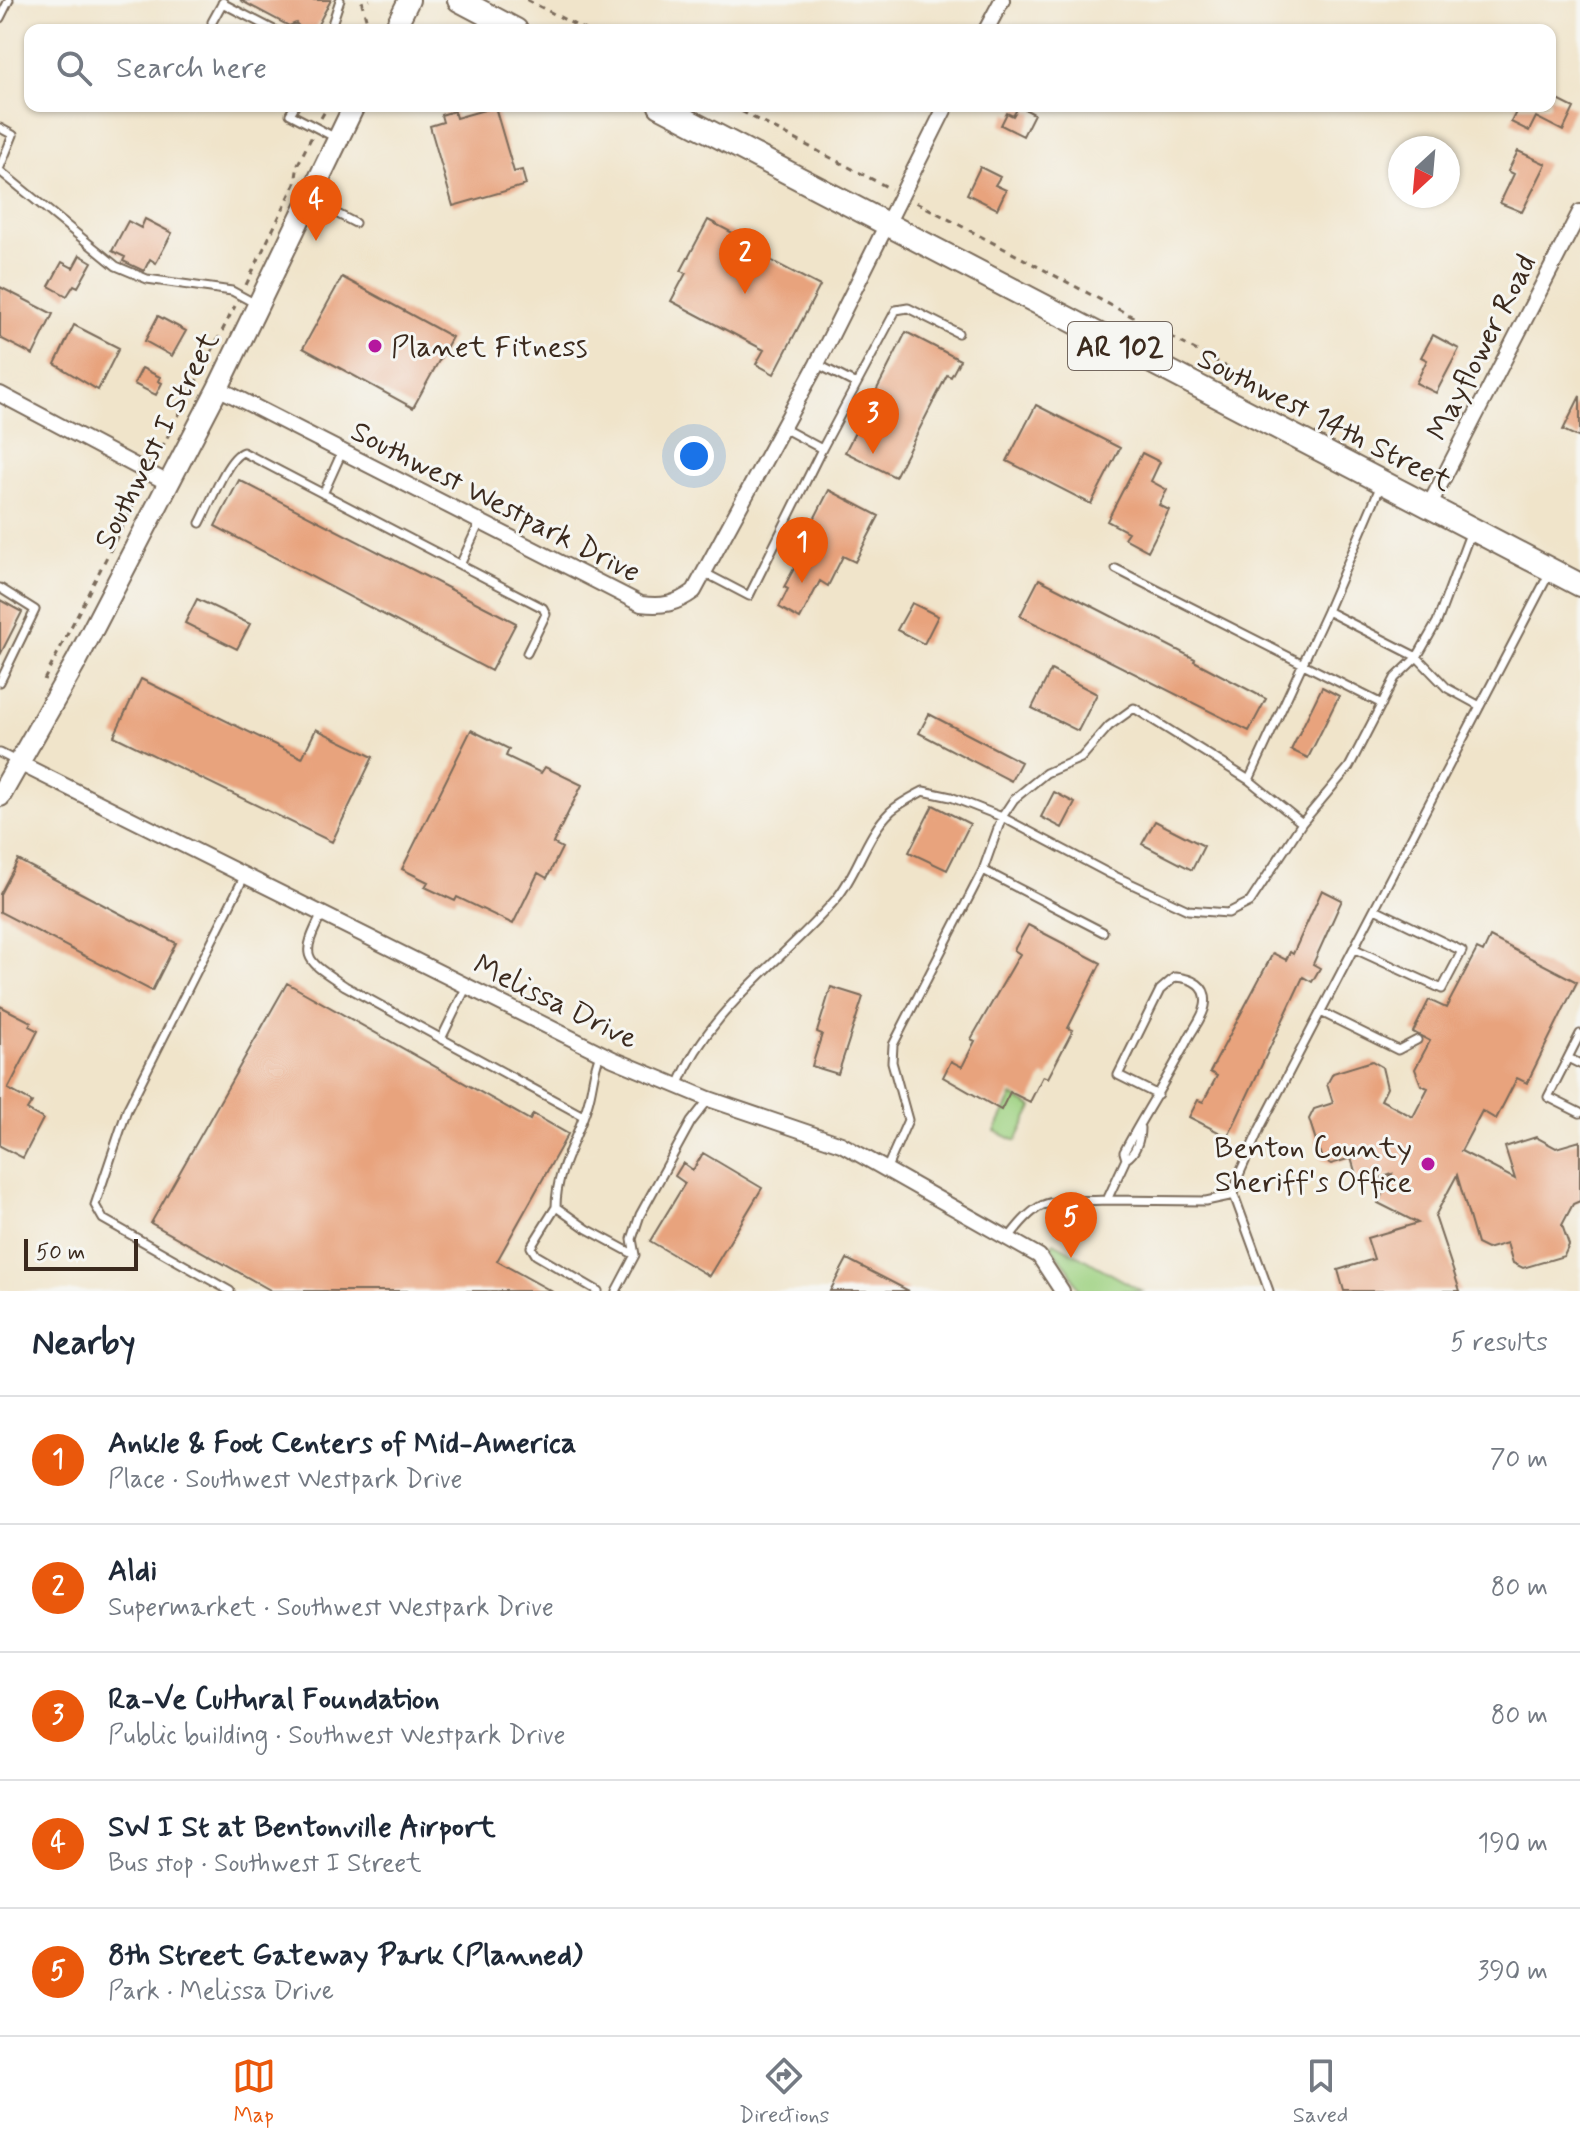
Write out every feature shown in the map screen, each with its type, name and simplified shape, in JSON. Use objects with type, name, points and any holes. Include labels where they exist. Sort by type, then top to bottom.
[{"type":"main road","points":[[397,24],[409,0]]},
{"type":"main road","points":[[459,0],[505,24]]},
{"type":"main road","name":"Southwest I Street","points":[[0,796],[9,757],[76,662],[218,388],[351,112]]},
{"type":"main road","name":"Southwest 14th Street","points":[[672,112],[1580,585]]},
{"type":"street","points":[[989,24],[1002,0]]},
{"type":"street","name":"Southwest Westpark Drive","points":[[218,388],[641,604],[658,606],[678,603],[694,591],[817,364],[943,112]]},
{"type":"street","name":"Mayflower Road","points":[[1429,506],[1580,212]]},
{"type":"street","points":[[0,394],[168,483]]},
{"type":"street","name":"Melissa Drive","points":[[9,757],[600,1053],[709,1099],[841,1144],[1039,1256],[1062,1291]]},
{"type":"lane","points":[[0,18],[9,0]]},
{"type":"lane","points":[[332,24],[340,0]]},
{"type":"lane","points":[[212,22],[223,2],[262,24]]},
{"type":"lane","points":[[254,20],[259,10]]},
{"type":"lane","points":[[274,24],[276,19]]},
{"type":"lane","points":[[291,112],[338,139]]},
{"type":"lane","points":[[0,128],[13,135],[0,169],[116,266],[147,279],[232,291],[258,305]]},
{"type":"lane","points":[[309,199],[355,223]]},
{"type":"lane","points":[[704,572],[749,596],[896,310],[908,308],[958,333]]},
{"type":"lane","points":[[817,364],[856,384]]},
{"type":"lane","points":[[782,428],[822,449]]},
{"type":"lane","points":[[200,523],[236,454],[243,452],[543,608],[546,614],[543,625],[527,653]]},
{"type":"lane","points":[[323,494],[343,452]]},
{"type":"lane","points":[[1249,780],[1382,482]]},
{"type":"lane","points":[[460,565],[480,522]]},
{"type":"lane","points":[[678,1086],[688,1061],[737,996],[837,897],[872,834],[893,809],[923,791],[951,797],[1002,817],[1108,873],[1188,910],[1228,913],[1250,902],[1302,823],[1349,767],[1395,678],[1417,657],[1437,622],[1472,529]]},
{"type":"lane","points":[[1116,569],[1382,704]]},
{"type":"lane","points":[[1269,1291],[1234,1195],[1239,1175],[1260,1128],[1323,1013],[1551,570]]},
{"type":"lane","points":[[0,588],[35,610],[0,682]]},
{"type":"lane","points":[[1327,611],[1417,657],[1447,688],[1480,706]]},
{"type":"lane","points":[[886,1170],[905,1134],[908,1120],[892,1062],[893,1045],[983,870],[1002,817],[1014,799],[1046,773],[1081,758],[1109,726],[1134,708],[1249,780],[1302,823]]},
{"type":"lane","points":[[983,870],[1103,932]]},
{"type":"lane","points":[[230,1291],[103,1219],[95,1205],[127,1110],[245,875]]},
{"type":"lane","points":[[1355,949],[1442,989],[1462,951],[1375,909]]},
{"type":"lane","points":[[322,914],[308,942],[306,954],[312,964],[583,1116]]},
{"type":"lane","points":[[1107,1200],[1126,1159],[1131,1156],[1140,1138],[1140,1128],[1158,1095],[1205,1005],[1202,989],[1192,978],[1175,977],[1160,990],[1118,1075],[1158,1095]]},
{"type":"lane","points":[[441,1039],[467,986]]},
{"type":"lane","points":[[1323,1013],[1398,1050],[1417,1040]]},
{"type":"lane","points":[[1580,1034],[1548,1097],[1580,1113]]},
{"type":"lane","points":[[598,1291],[536,1255],[531,1247],[556,1207],[556,1185],[583,1116],[600,1053]]},
{"type":"lane","points":[[1568,1058],[1580,1064]]},
{"type":"lane","points":[[616,1291],[635,1255],[632,1239],[640,1215],[691,1122],[709,1099]]},
{"type":"lane","points":[[1008,1239],[1025,1215],[1041,1202],[1206,1201],[1234,1195]]},
{"type":"lane","points":[[556,1207],[587,1229],[635,1255]]},
{"type":"path","points":[[367,24],[362,3],[370,0]]},
{"type":"path","points":[[527,0],[573,24]]},
{"type":"path","points":[[743,112],[888,187]]},
{"type":"path","points":[[919,204],[1233,370]]},
{"type":"path","points":[[41,685],[141,491]]},
{"type":"green space","points":[[1012,1096],[1033,1107],[1016,1141],[995,1131]]},
{"type":"green space","points":[[1054,1242],[1142,1291],[1079,1291],[1069,1269],[1051,1247]]},
{"type":"building","points":[[240,0],[331,0],[318,24],[285,24]]},
{"type":"building","points":[[1556,99],[1574,108],[1563,131],[1536,117],[1529,131],[1511,122],[1516,112],[1556,112]]},
{"type":"building","points":[[451,112],[454,112],[456,118],[477,112],[496,112],[514,172],[522,170],[526,185],[453,206],[430,126],[443,122],[441,115]]},
{"type":"building","points":[[1015,112],[1034,114],[1023,136],[1001,125],[1007,113],[1013,116]]},
{"type":"building","points":[[1518,151],[1546,164],[1522,212],[1500,203],[1514,174],[1508,171]]},
{"type":"building","points":[[980,167],[1000,177],[995,185],[1006,190],[997,209],[967,194]]},
{"type":"building","points":[[145,219],[172,233],[156,263],[150,259],[144,271],[123,261],[125,257],[112,251],[128,221],[141,228]]},
{"type":"building","points":[[708,220],[750,242],[747,248],[820,286],[774,374],[756,364],[764,350],[671,301],[686,273],[681,271]]},
{"type":"building","points":[[80,255],[92,262],[78,287],[74,285],[67,296],[49,286],[62,262],[73,268]]},
{"type":"building","points":[[342,277],[452,337],[413,408],[303,348]]},
{"type":"building","points":[[0,287],[53,314],[33,355],[0,338]]},
{"type":"building","points":[[158,316],[186,331],[172,356],[145,341]]},
{"type":"building","points":[[74,325],[119,348],[98,390],[55,364]]},
{"type":"building","points":[[906,332],[960,360],[951,377],[947,375],[895,477],[845,452]]},
{"type":"building","points":[[1433,335],[1459,349],[1436,393],[1416,383],[1427,360],[1421,357]]},
{"type":"building","points":[[142,368],[160,377],[158,381],[162,383],[156,395],[134,384]]},
{"type":"building","points":[[1580,396],[1580,438],[1563,430]]},
{"type":"building","points":[[1036,405],[1120,448],[1091,504],[1007,461]]},
{"type":"building","points":[[1142,453],[1160,462],[1151,481],[1167,490],[1159,505],[1169,510],[1148,551],[1124,538],[1128,532],[1107,521]]},
{"type":"building","points":[[239,480],[516,623],[491,671],[215,526]]},
{"type":"building","points":[[829,490],[879,516],[855,562],[843,556],[828,586],[820,581],[800,619],[779,607],[788,589],[784,587],[810,539],[805,537]]},
{"type":"building","points":[[1039,579],[1266,699],[1249,731],[1020,616]]},
{"type":"building","points":[[197,599],[250,624],[237,649],[185,623]]},
{"type":"building","points":[[0,600],[22,612],[0,655]]},
{"type":"building","points":[[912,603],[938,616],[924,644],[897,630]]},
{"type":"building","points":[[1051,670],[1097,694],[1078,731],[1032,708]]},
{"type":"building","points":[[141,679],[302,758],[316,729],[373,757],[332,842],[114,736]]},
{"type":"building","points":[[1322,687],[1339,696],[1308,758],[1291,750]]},
{"type":"building","points":[[929,714],[1021,762],[1011,781],[919,733]]},
{"type":"building","points":[[471,730],[509,749],[506,756],[541,773],[545,767],[582,785],[553,843],[562,848],[547,878],[538,873],[513,924],[457,897],[455,901],[425,887],[428,882],[402,869]]},
{"type":"building","points":[[1054,792],[1075,803],[1062,828],[1041,817]]},
{"type":"building","points":[[933,805],[970,824],[947,870],[909,852]]},
{"type":"building","points":[[1155,821],[1204,846],[1192,870],[1142,844]]},
{"type":"building","points":[[18,860],[176,943],[152,991],[0,912],[0,894]]},
{"type":"building","points":[[1322,890],[1342,900],[1313,964],[1320,968],[1312,982],[1303,977],[1228,1137],[1189,1117],[1198,1100],[1203,1102],[1217,1076],[1210,1072],[1273,953],[1286,960],[1290,952],[1293,954]]},
{"type":"building","points":[[1028,925],[1101,963],[1068,1028],[1073,1030],[1048,1078],[1043,1076],[1030,1102],[1010,1092],[1001,1110],[943,1077],[951,1061],[962,1067],[975,1041],[971,1039],[1020,954],[1014,950]]},
{"type":"building","points":[[1490,937],[1577,982],[1527,1083],[1517,1078],[1496,1119],[1482,1111],[1461,1151],[1515,1179],[1505,1147],[1536,1137],[1556,1148],[1580,1141],[1580,1201],[1573,1204],[1562,1225],[1569,1245],[1564,1256],[1523,1268],[1513,1263],[1507,1243],[1487,1249],[1477,1244],[1457,1175],[1435,1216],[1460,1291],[1344,1291],[1338,1270],[1374,1259],[1367,1238],[1418,1223],[1378,1203],[1392,1174],[1367,1183],[1357,1178],[1351,1158],[1331,1164],[1322,1159],[1309,1119],[1314,1109],[1333,1103],[1327,1084],[1333,1073],[1372,1061],[1382,1067],[1387,1088],[1381,1100],[1413,1117],[1428,1088],[1421,1085],[1415,1069],[1430,1041],[1413,1032],[1429,1000],[1446,1008],[1477,949],[1483,952]]},
{"type":"building","points":[[287,983],[530,1120],[533,1114],[568,1134],[497,1261],[551,1291],[272,1291],[151,1223]]},
{"type":"building","points":[[831,987],[863,997],[838,1074],[812,1066],[822,1034],[817,1032]]},
{"type":"building","points":[[0,1006],[31,1022],[29,1026],[38,1031],[8,1089],[32,1102],[27,1110],[43,1119],[23,1158],[0,1146]]},
{"type":"building","points":[[703,1153],[762,1188],[709,1276],[650,1241],[685,1183],[675,1176],[683,1163],[693,1170]]},
{"type":"building","points":[[847,1259],[909,1291],[830,1291]]},
{"type":"place","name":"SW I St at Bentonville Airport","points":[[316,241]]},
{"type":"place","name":"Aldi","points":[[745,294]]},
{"type":"place","name":"Planet Fitness","points":[[375,346]]},
{"type":"place","name":"Ra-Ve Cultural Foundation","points":[[873,454]]},
{"type":"place","name":"Ankle & Foot Centers of Mid-America","points":[[802,583]]},
{"type":"place","name":"Benton County Sheriff's Office","points":[[1428,1164]]},
{"type":"place","name":"8th Street Gateway Park (Planned)","points":[[1071,1258]]}]
